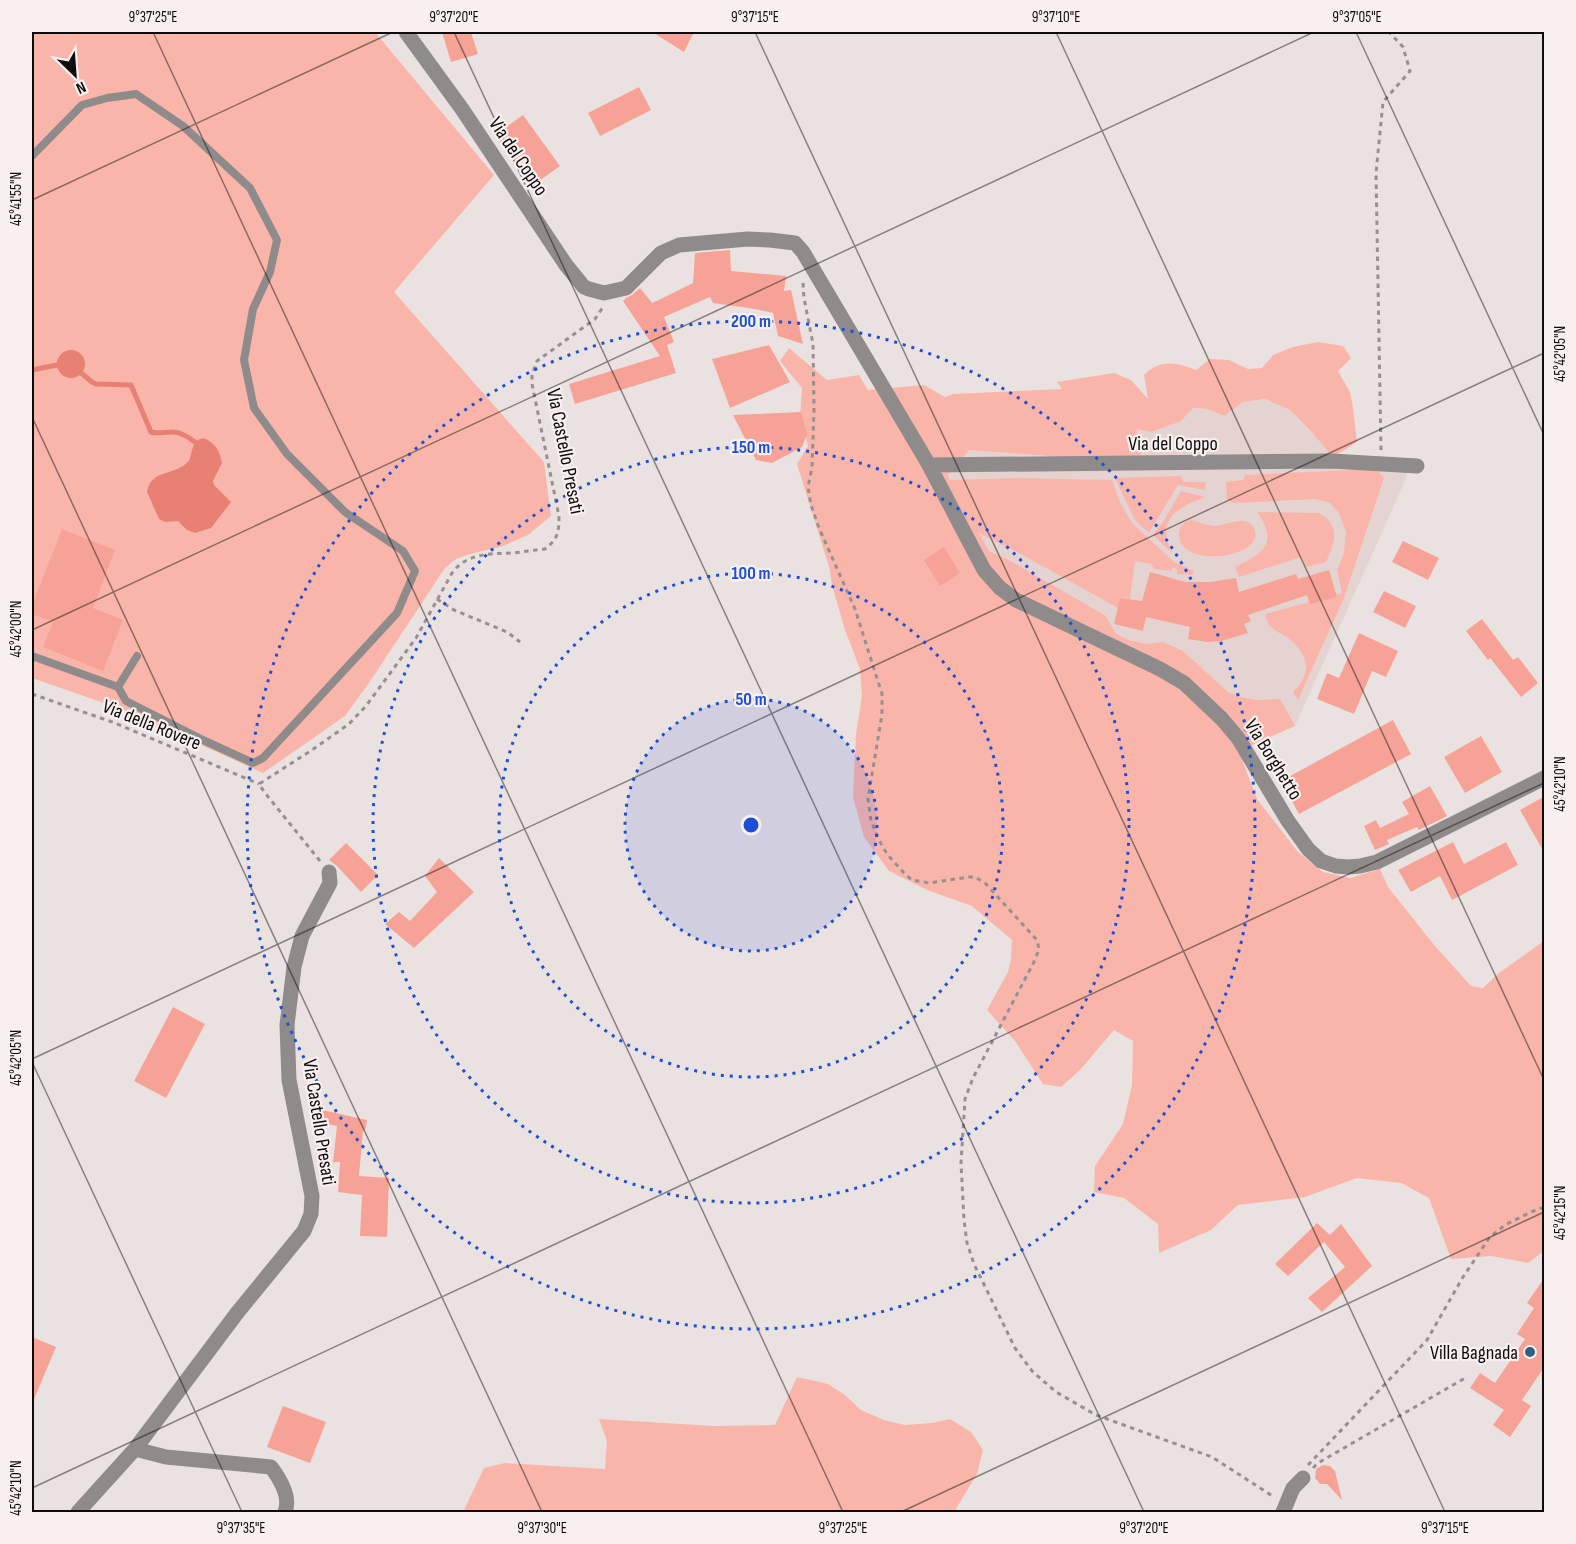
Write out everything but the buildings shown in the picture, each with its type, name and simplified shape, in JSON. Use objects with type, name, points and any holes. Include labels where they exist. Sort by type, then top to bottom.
[{"type":"street","name":"Via del Coppo","points":[[406,32],[462,109],[566,265],[584,286],[604,293]]},
{"type":"street","points":[[604,293],[626,288],[661,253],[679,246],[748,239],[795,243],[803,252],[929,465]]},
{"type":"street","name":"Via del Coppo","points":[[929,465],[1332,461],[1417,466]]},
{"type":"street","name":"Via Borghetto","points":[[929,465],[984,570],[1000,588],[1016,600],[1184,682],[1238,738],[1288,820],[1308,849],[1321,861],[1348,867],[1377,862],[1545,778]]},
{"type":"street","name":"Via Castello Presati","points":[[78,1512],[135,1449],[237,1313],[304,1231],[311,1214],[312,1196],[289,1080],[287,1025],[299,946],[330,883],[329,872]]},
{"type":"street","points":[[135,1449],[166,1456],[271,1467],[287,1496],[285,1512]]},
{"type":"street","points":[[1284,1509],[1293,1488],[1303,1478]]},
{"type":"lane","points":[[32,156],[82,105],[107,98],[136,94],[183,126],[250,188],[277,240],[270,272],[254,309],[244,360],[254,408],[286,454],[345,512],[403,551],[415,572],[397,613],[263,758],[253,763],[126,701],[118,687],[32,656]]},
{"type":"lane","points":[[118,687],[136,656]]},
{"type":"path","points":[[1381,464],[1376,173],[1383,102],[1410,71],[1403,47],[1389,32]]},
{"type":"path","points":[[803,252],[801,266],[804,298],[813,344],[814,410],[812,467],[808,494],[819,528],[855,609],[882,694],[882,714],[868,799],[871,821],[888,855],[912,880],[929,883],[975,877],[985,883],[1040,946],[1035,960],[973,1078],[965,1099],[961,1163],[964,1220],[967,1243],[974,1263],[1020,1355],[1032,1371],[1056,1392],[1096,1415],[1212,1457],[1265,1490],[1284,1509]]},
{"type":"path","name":"Via Castello Presati","points":[[259,784],[349,724],[366,706],[416,638],[459,564],[488,553],[545,549],[558,536],[559,516],[532,375],[537,361],[595,319],[603,307],[604,293]]},
{"type":"path","points":[[437,599],[454,610],[507,632],[520,642]]},
{"type":"path","name":"Via della Rovere","points":[[32,694],[115,723],[259,784]]},
{"type":"path","points":[[259,784],[329,872]]},
{"type":"path","points":[[1303,1478],[1308,1463],[1427,1341],[1463,1277],[1490,1237],[1505,1225],[1545,1207]]},
{"type":"path","points":[[1303,1478],[1318,1463],[1465,1378]]},
{"type":"shaded area","points":[[32,32],[375,32],[494,175],[394,292],[544,462],[551,516],[528,535],[503,546],[456,559],[445,568],[345,716],[263,773],[124,710],[32,678]]},
{"type":"shaded area","points":[[1318,342],[1343,346],[1351,358],[1338,371],[1350,392],[1357,442],[1338,454],[1330,454],[1290,410],[1265,399],[1243,402],[1224,416],[1207,409],[1193,408],[1181,421],[1151,432],[1137,429],[1142,459],[1060,457],[969,450],[948,475],[950,480],[1018,478],[1112,480],[1120,502],[1132,523],[1174,562],[1194,571],[1192,575],[1177,574],[1177,569],[1173,567],[1171,571],[1154,569],[1151,564],[1135,561],[1130,599],[1120,598],[1118,608],[979,533],[989,551],[1009,560],[1106,616],[1115,633],[1128,640],[1147,644],[1163,642],[1183,651],[1228,692],[1240,697],[1256,700],[1280,699],[1295,726],[1252,745],[1243,762],[1257,799],[1298,852],[1323,872],[1350,878],[1380,869],[1388,887],[1435,946],[1471,986],[1483,988],[1499,973],[1544,941],[1544,1251],[1528,1263],[1491,1256],[1451,1259],[1429,1198],[1401,1183],[1357,1178],[1305,1197],[1238,1205],[1211,1230],[1159,1253],[1158,1224],[1124,1198],[1094,1192],[1095,1166],[1123,1124],[1132,1085],[1133,1041],[1114,1030],[1080,1070],[1061,1087],[1043,1084],[1015,1041],[987,1010],[1008,972],[1012,940],[972,906],[927,890],[889,871],[864,837],[853,797],[856,734],[862,696],[860,669],[845,630],[830,570],[797,464],[808,446],[800,417],[802,388],[780,361],[789,348],[827,380],[859,375],[868,390],[924,385],[945,397],[953,394],[1062,389],[1057,382],[1114,373],[1131,380],[1148,399],[1144,375],[1156,366],[1175,364],[1196,370],[1210,359],[1229,360],[1248,369],[1262,368],[1273,355],[1293,347]]},
{"type":"shaded area","points":[[71,350],[81,354],[85,364],[81,374],[71,378],[61,374],[57,364],[61,354]]},
{"type":"shaded area","points":[[1265,399],[1290,410],[1330,454],[1410,459],[1405,481],[1295,726],[1252,745],[1000,570],[962,504],[948,474],[969,450],[1060,457],[1140,447],[1136,441],[1136,429],[1193,408],[1207,409],[1224,416],[1243,402]]},
{"type":"shaded area","points":[[203,438],[214,445],[222,463],[213,481],[214,485],[231,502],[211,528],[195,533],[187,530],[178,521],[165,522],[159,519],[147,492],[156,477],[176,470],[189,461],[194,444]]},
{"type":"shaded area","points":[[1376,469],[1384,478],[1344,598],[1298,700],[1293,692],[1304,677],[1306,663],[1304,657],[1294,643],[1271,627],[1265,614],[1342,593],[1337,570],[1344,553],[1346,532],[1339,513],[1330,503],[1316,499],[1234,503],[1227,500],[1226,482],[1243,480],[1245,475]]},
{"type":"shaded area","points":[[1181,476],[1183,482],[1206,482],[1205,490],[1178,485],[1149,533],[1135,520],[1115,478]]},
{"type":"shaded area","points":[[1181,491],[1205,497],[1185,506],[1172,516],[1166,531],[1172,553],[1153,535]]},
{"type":"shaded area","points":[[1257,512],[1319,513],[1326,518],[1331,523],[1334,541],[1326,562],[1306,567],[1301,557],[1239,577],[1235,567],[1261,552],[1267,539],[1264,523]]},
{"type":"shaded area","points":[[1191,520],[1214,526],[1245,521],[1253,527],[1255,537],[1249,546],[1237,552],[1222,556],[1206,556],[1192,552],[1182,544],[1180,527]]},
{"type":"shaded area","points":[[797,1377],[828,1384],[845,1395],[861,1410],[884,1420],[905,1425],[950,1419],[971,1432],[983,1450],[977,1474],[954,1512],[463,1512],[484,1468],[505,1463],[605,1469],[607,1441],[599,1419],[714,1426],[775,1425]]},
{"type":"waterway","points":[[32,370],[57,365]]},
{"type":"waterway","points":[[81,373],[96,384],[131,385],[151,432],[178,433],[195,442]]},
{"type":"place","name":"Villa Bagnada","points":[[1530,1352]]}]
